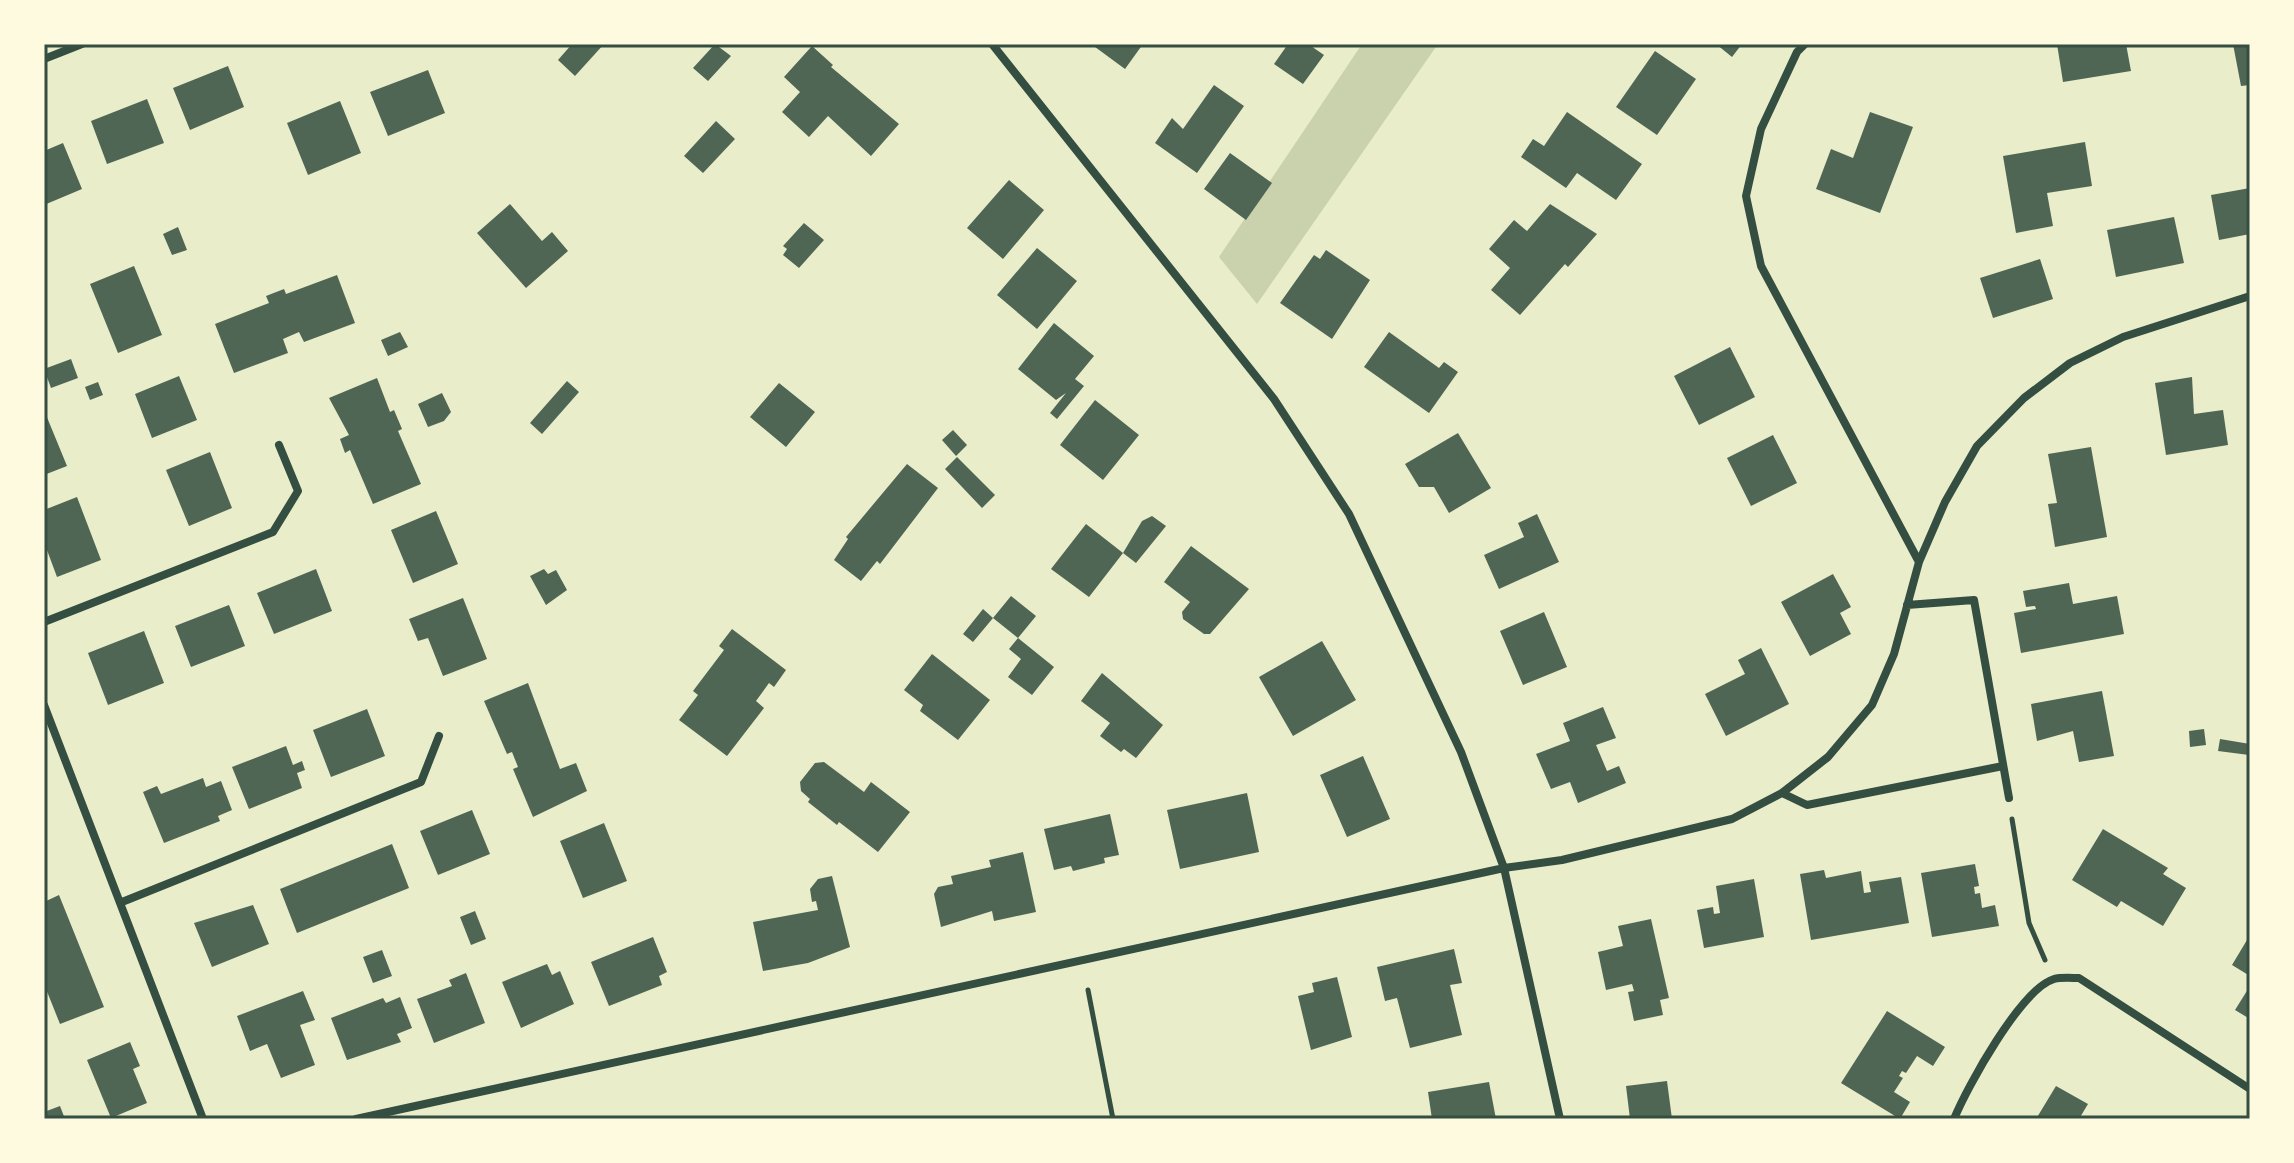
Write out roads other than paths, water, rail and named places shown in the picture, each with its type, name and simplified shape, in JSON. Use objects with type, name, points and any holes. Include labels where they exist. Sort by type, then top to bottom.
[{"type":"street","points":[[44,59],[82,44]]},
{"type":"street","points":[[992,44],[1274,399],[1349,514],[1455,738],[1504,868],[1560,1119]]},
{"type":"street","points":[[1805,44],[1797,52],[1761,129],[1746,196],[1761,266],[1919,562]]},
{"type":"street","points":[[356,1119],[1504,868],[1562,860],[1732,819],[1782,793],[1828,757],[1872,705],[1894,654],[1919,562],[1945,502],[1977,446],[2024,398],[2070,363],[2123,337],[2250,296]]},
{"type":"street","points":[[44,622],[273,532],[298,491],[279,445]]},
{"type":"street","points":[[1907,605],[1974,600],[2009,798]]},
{"type":"street","points":[[44,705],[203,1119]]},
{"type":"street","points":[[122,902],[421,782],[439,736]]},
{"type":"street","points":[[1782,793],[1807,805],[2003,766]]},
{"type":"street","points":[[1954,1119],[1969,1083],[2016,1012],[2052,979],[2079,978],[2250,1089]]}]
